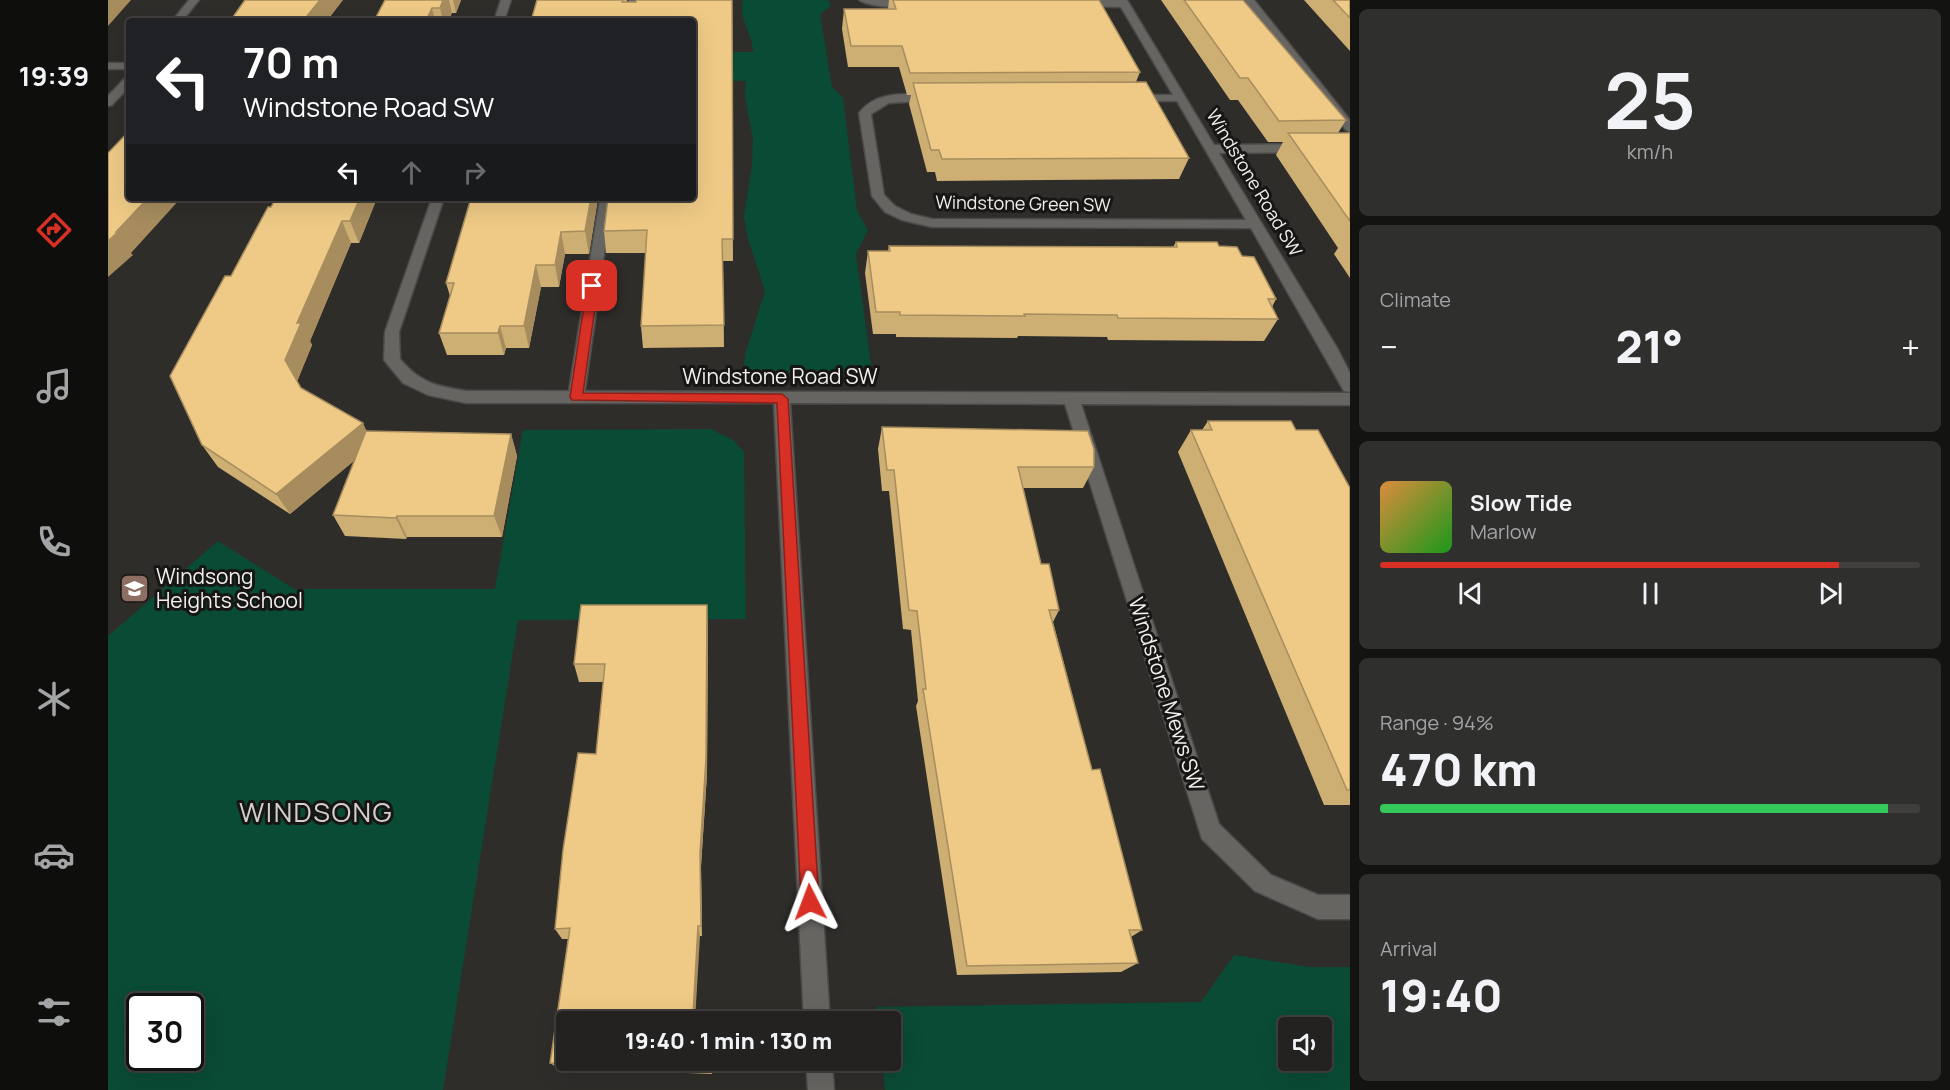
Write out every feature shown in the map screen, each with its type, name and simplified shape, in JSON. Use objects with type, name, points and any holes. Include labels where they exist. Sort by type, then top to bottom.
[{"type":"street","points":[[179,18],[194,0]]},
{"type":"street","points":[[500,18],[506,0]]},
{"type":"street","points":[[631,18],[634,0]]},
{"type":"street","points":[[864,0],[882,3],[928,3]]},
{"type":"street","points":[[1249,0],[1350,128]]},
{"type":"street","points":[[1066,3],[1123,2]]},
{"type":"street","name":"Windstone Road SW","points":[[1123,2],[1212,149],[1350,387]]},
{"type":"street","points":[[108,66],[126,66]]},
{"type":"street","points":[[108,103],[126,83]]},
{"type":"street","name":"Windstone Green SW","points":[[944,98],[887,99],[871,105],[866,113],[878,196],[890,209],[907,217],[932,222],[1256,224]]},
{"type":"street","points":[[1121,98],[1180,98]]},
{"type":"street","points":[[1212,149],[1350,148]]},
{"type":"street","name":"Windstone Road SW","points":[[437,201],[392,332],[392,360],[408,380],[434,392],[466,397],[1350,399]]},
{"type":"street","points":[[576,397],[606,201]]},
{"type":"street","points":[[782,399],[816,1011]]},
{"type":"street","name":"Windstone Mews SW","points":[[1071,399],[1210,831],[1263,883],[1318,907],[1350,907]]},
{"type":"street","points":[[820,1071],[821,1090]]},
{"type":"green space","points":[[743,0],[828,0],[831,6],[820,14],[832,87],[843,98],[857,211],[868,230],[856,254],[872,372],[743,372],[746,351],[765,291],[748,239],[744,217],[752,165],[753,139],[745,97],[746,81],[696,80],[696,52],[753,52],[742,7]]},
{"type":"green space","points":[[711,429],[733,440],[744,452],[746,619],[518,620],[443,1090],[108,1090],[108,636],[218,541],[294,589],[495,589],[523,430]]},
{"type":"green space","points":[[1234,955],[1310,967],[1350,967],[1350,1090],[885,1090],[883,1071],[901,1071],[901,1011],[878,1011],[877,1007],[1201,1002]]},
{"type":"building","points":[[245,0],[320,0],[305,18],[232,18]]},
{"type":"building","points":[[385,0],[443,0],[440,8],[432,8],[427,18],[376,18]]},
{"type":"building","points":[[537,0],[636,2],[636,0],[732,0],[733,239],[722,239],[724,325],[641,326],[647,230],[604,231],[608,201],[696,201],[696,18],[532,18]]},
{"type":"building","points":[[893,0],[1099,0],[1140,72],[910,73],[902,46],[851,46],[844,9],[896,9]]},
{"type":"building","points":[[1184,0],[1243,0],[1346,120],[1279,121],[1248,78],[1240,78]]},
{"type":"building","points":[[1333,0],[1350,0],[1350,18]]},
{"type":"building","points":[[1146,82],[1189,158],[942,159],[939,150],[931,150],[913,83]]},
{"type":"building","points":[[1288,133],[1350,133],[1350,221]]},
{"type":"building","points":[[126,134],[126,201],[145,201],[108,241],[108,153]]},
{"type":"building","points":[[274,201],[359,201],[350,221],[342,221],[297,323],[301,323],[285,360],[301,388],[363,423],[276,494],[202,445],[170,376],[225,276],[231,276],[268,207],[271,207]]},
{"type":"building","points":[[470,201],[590,201],[585,231],[561,232],[555,265],[536,265],[524,326],[500,326],[498,333],[439,333],[454,283],[446,283]]},
{"type":"building","points":[[1176,242],[1217,242],[1219,246],[1237,247],[1242,256],[1254,257],[1276,299],[1268,299],[1278,319],[1118,318],[1117,315],[1024,314],[1025,316],[900,315],[900,312],[876,312],[868,251],[890,251],[889,246],[1177,247]]},
{"type":"building","points":[[1208,421],[1291,421],[1296,430],[1318,430],[1350,488],[1350,790],[1347,790],[1191,430],[1212,430]]},
{"type":"building","points":[[882,427],[1088,431],[1094,449],[1094,467],[1018,467],[1041,564],[1049,564],[1059,610],[1049,610],[1092,770],[1100,769],[1142,930],[1129,930],[1138,963],[967,966],[923,689],[926,689],[917,611],[909,610],[894,470],[887,470]]},
{"type":"building","points":[[366,431],[511,434],[494,516],[397,516],[396,518],[333,515]]},
{"type":"building","points":[[581,605],[707,605],[706,758],[700,853],[701,926],[698,926],[693,1011],[558,1011],[570,928],[555,929],[563,850],[578,753],[596,754],[605,664],[574,664]]},
{"type":"building","points":[[556,1022],[556,1063],[550,1063]]},
{"type":"place","name":"Windsong Heights School","points":[[135,589]]},
{"type":"district","name":"WINDSONG","points":[[316,813]]},
{"type":"route","points":[[592,286],[576,397],[782,399],[810,902]]}]
